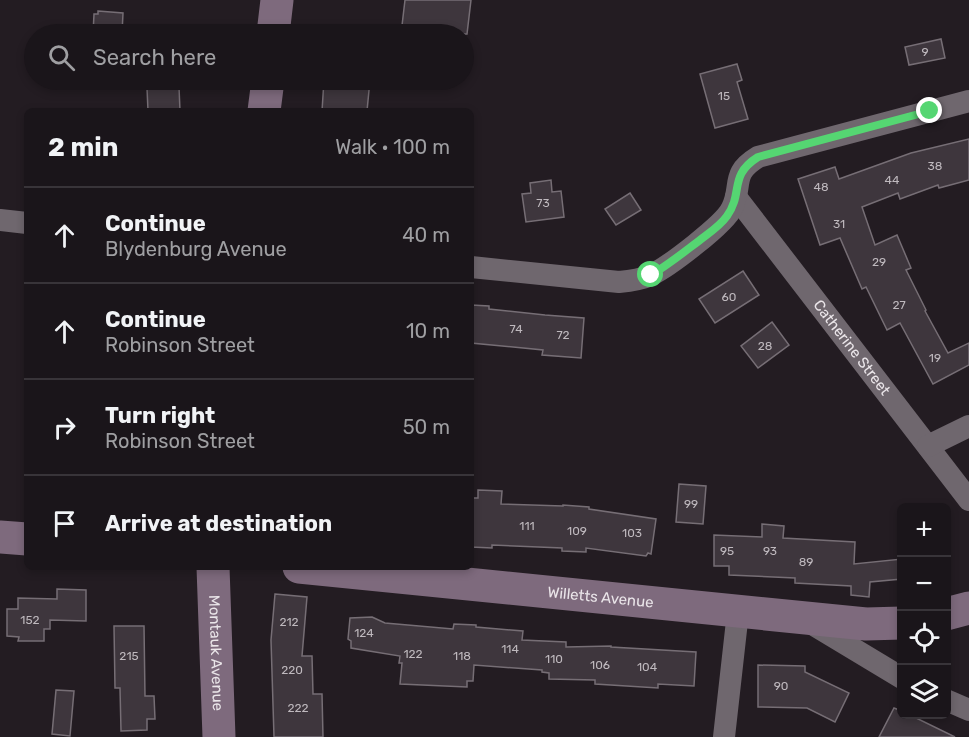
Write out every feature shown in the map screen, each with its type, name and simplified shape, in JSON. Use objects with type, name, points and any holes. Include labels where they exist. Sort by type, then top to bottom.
[{"type":"main road","points":[[274,24],[277,0]]},
{"type":"main road","points":[[264,108],[266,90]]},
{"type":"main road","points":[[0,537],[24,539]]},
{"type":"main road","name":"Montauk Avenue","points":[[213,570],[219,737]]},
{"type":"main road","name":"Willetts Avenue","points":[[328,570],[738,612],[897,626]]},
{"type":"main road","points":[[951,613],[969,609]]},
{"type":"street","points":[[474,267],[619,282],[651,275],[665,267],[726,218],[736,197],[740,174],[751,161],[758,157],[969,100]]},
{"type":"street","name":"Catherine Street","points":[[736,197],[969,500]]},
{"type":"street","points":[[0,220],[24,223]]},
{"type":"street","points":[[928,446],[969,426]]},
{"type":"street","points":[[724,737],[738,612]]},
{"type":"street","points":[[803,618],[897,675]]},
{"type":"street","points":[[951,702],[969,710]]},
{"type":"building","points":[[405,0],[471,0],[468,24],[402,24]]},
{"type":"building","points":[[98,11],[123,13],[122,24],[94,24],[94,14],[98,14]]},
{"type":"building","points":[[941,39],[945,58],[909,65],[905,47]]},
{"type":"building","points":[[737,64],[742,80],[737,82],[748,119],[715,128],[700,74]]},
{"type":"building","points":[[147,90],[179,90],[180,108],[148,108]]},
{"type":"building","points":[[323,90],[369,90],[367,108],[322,108]]},
{"type":"building","points":[[969,139],[969,180],[939,188],[938,185],[900,199],[898,193],[862,207],[875,245],[897,235],[911,268],[906,270],[948,353],[969,343],[969,365],[933,384],[900,323],[887,330],[866,287],[862,289],[840,238],[820,245],[798,179],[835,167],[839,179],[911,153]]},
{"type":"building","points":[[551,180],[552,192],[561,191],[564,217],[526,222],[522,194],[531,193],[530,183]]},
{"type":"building","points":[[630,193],[641,210],[616,225],[605,209]]},
{"type":"building","points":[[743,271],[759,295],[715,323],[699,299]]},
{"type":"building","points":[[474,305],[489,306],[489,309],[584,318],[581,358],[542,355],[543,350],[474,343]]},
{"type":"building","points":[[772,322],[789,345],[758,368],[741,346]]},
{"type":"building","points":[[679,484],[706,486],[703,524],[676,522]]},
{"type":"building","points":[[478,490],[502,491],[501,504],[589,507],[589,509],[656,519],[651,554],[648,553],[646,556],[586,548],[586,552],[562,551],[562,548],[492,545],[492,548],[474,547],[474,498],[478,498]]},
{"type":"building","points":[[762,524],[784,526],[783,538],[855,542],[854,564],[897,560],[897,579],[870,582],[869,597],[851,595],[851,586],[795,583],[795,578],[729,575],[729,566],[714,566],[714,535],[762,537]]},
{"type":"building","points":[[57,589],[86,590],[86,621],[50,620],[50,629],[44,629],[44,641],[18,641],[19,637],[7,636],[7,609],[18,609],[18,598],[57,599]]},
{"type":"building","points":[[275,594],[307,597],[302,656],[312,656],[313,694],[322,694],[323,737],[274,737],[271,640]]},
{"type":"building","points":[[372,617],[385,623],[453,629],[454,624],[476,625],[476,627],[523,631],[522,640],[566,642],[566,647],[611,646],[696,652],[694,686],[658,684],[658,688],[595,684],[595,680],[549,679],[549,673],[542,672],[542,670],[474,665],[473,681],[467,681],[467,687],[400,684],[402,663],[399,663],[400,656],[351,648],[351,641],[348,639],[350,618]]},
{"type":"building","points":[[114,626],[144,626],[145,696],[154,696],[155,719],[147,719],[147,730],[121,731],[120,688],[115,688]]},
{"type":"building","points":[[758,665],[805,666],[805,672],[849,693],[835,722],[807,708],[758,707]]},
{"type":"building","points":[[56,690],[74,691],[70,736],[52,734]]},
{"type":"building","points":[[894,708],[897,709],[897,719],[918,719],[955,737],[879,737]]},
{"type":"route","points":[[651,275],[665,267],[726,218],[735,199],[740,174],[751,161],[758,157],[930,111]]}]
